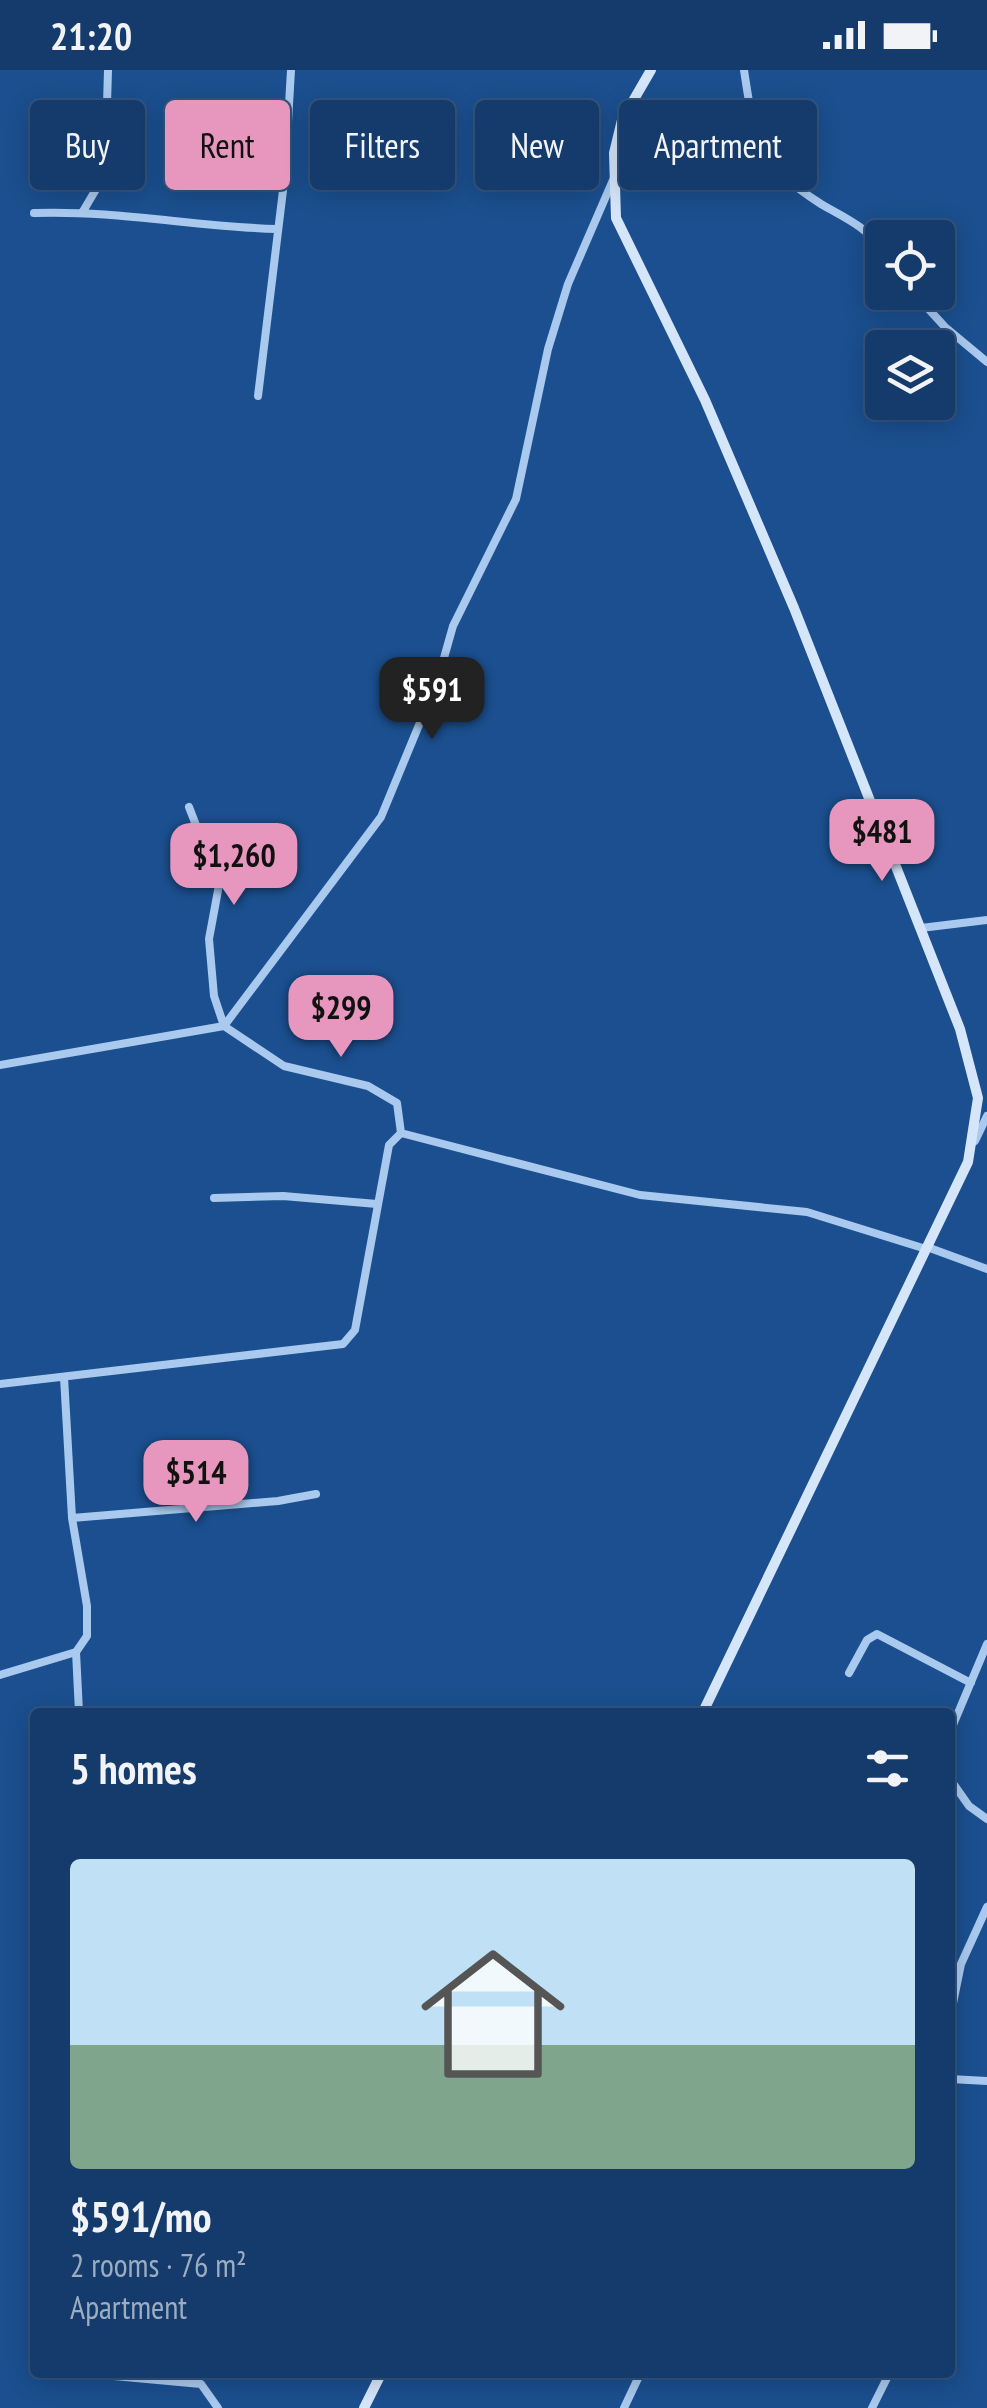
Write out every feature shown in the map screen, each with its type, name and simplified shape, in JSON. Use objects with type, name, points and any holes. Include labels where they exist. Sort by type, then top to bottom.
[{"type":"street","points":[[82,213],[100,184],[107,160],[108,70]]},
{"type":"street","points":[[258,396],[291,70]]},
{"type":"street","points":[[651,70],[622,120],[614,152],[616,218],[705,400],[826,685],[921,928],[973,1078],[978,1098],[975,1141]]},
{"type":"street","points":[[744,70],[751,126],[774,166],[822,204],[865,230]]},
{"type":"street","points":[[0,1066],[224,1026],[381,818],[438,679],[453,626],[516,499],[548,349],[568,284],[614,178]]},
{"type":"street","points":[[34,213],[178,218],[217,228],[278,228]]},
{"type":"street","points":[[929,310],[987,362]]},
{"type":"street","points":[[188,807],[219,885],[209,939],[214,996],[224,1026],[284,1066],[368,1086],[397,1104],[401,1134]]},
{"type":"street","points":[[921,928],[987,920]]},
{"type":"street","points":[[705,1708],[987,1116]]},
{"type":"street","points":[[0,1384],[343,1344],[355,1330],[389,1145],[401,1134]]},
{"type":"street","points":[[401,1134],[640,1195],[807,1212],[987,1269]]},
{"type":"street","points":[[214,1198],[284,1196],[377,1204]]},
{"type":"street","points":[[64,1377],[72,1518],[87,1606],[86,1636],[76,1652],[79,1708]]},
{"type":"street","points":[[72,1518],[258,1499],[278,1501],[316,1494]]},
{"type":"street","points":[[849,1673],[867,1640],[877,1634],[971,1682]]},
{"type":"street","points":[[955,1720],[987,1644]]},
{"type":"street","points":[[0,1675],[76,1652]]},
{"type":"street","points":[[955,1786],[969,1806],[987,1819]]},
{"type":"street","points":[[955,1993],[961,1964],[987,1907]]},
{"type":"street","points":[[955,2079],[987,2081]]},
{"type":"street","points":[[136,2378],[201,2384],[218,2408]]},
{"type":"street","points":[[364,2408],[379,2378]]},
{"type":"street","points":[[624,2408],[637,2378]]},
{"type":"street","points":[[872,2408],[887,2378]]}]
